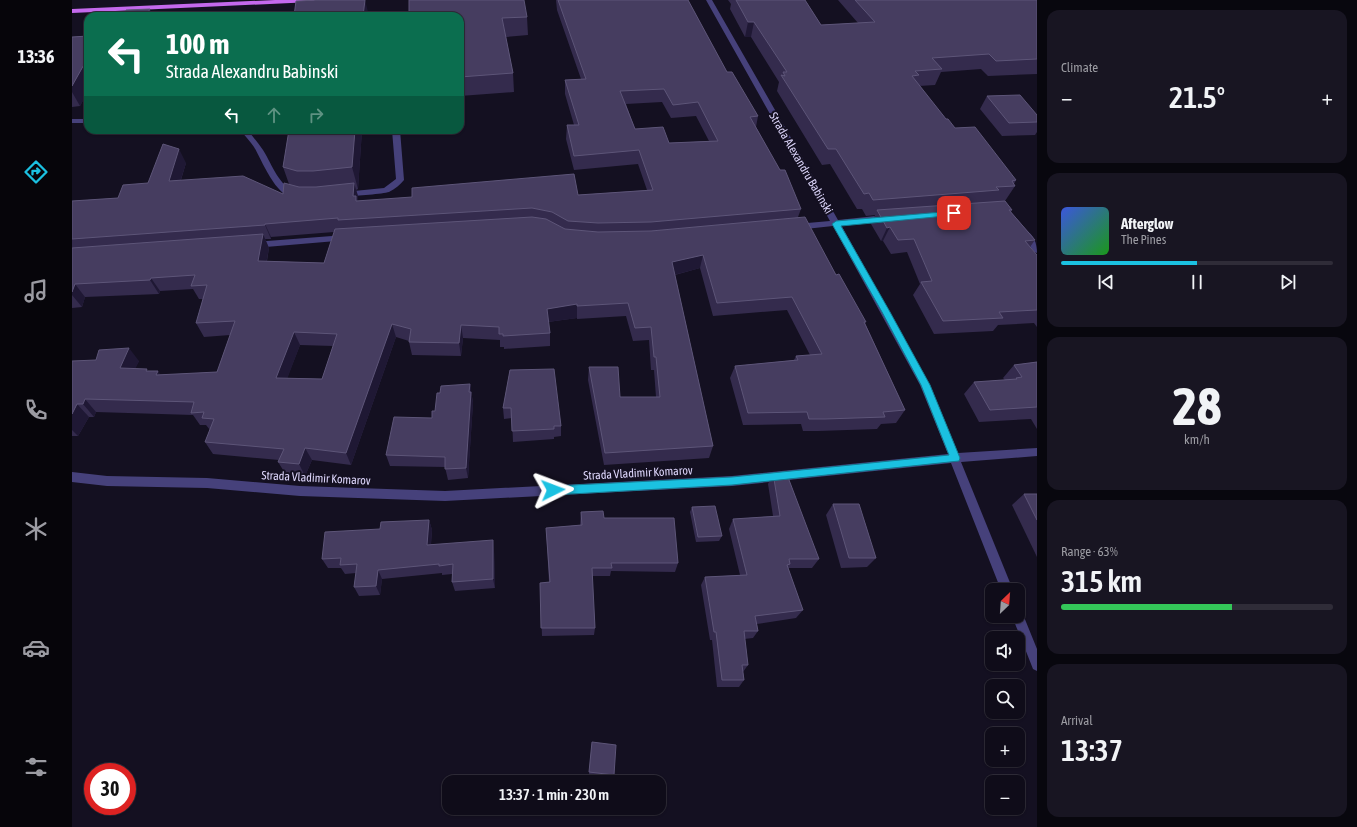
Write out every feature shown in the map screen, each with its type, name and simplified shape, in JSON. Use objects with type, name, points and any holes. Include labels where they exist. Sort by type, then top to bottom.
[{"type":"main road","points":[[72,12],[312,0]]},
{"type":"street","name":"Strada Alexandru Babinski","points":[[709,0],[886,312],[925,385],[956,458],[1005,583]]},
{"type":"street","points":[[72,121],[84,121]]},
{"type":"street","points":[[247,134],[259,149],[277,182],[286,192],[304,197]]},
{"type":"street","points":[[334,196],[386,190],[397,184],[401,176],[396,134]]},
{"type":"street","points":[[786,228],[892,218]]},
{"type":"street","points":[[1021,227],[1037,250]]},
{"type":"street","points":[[246,246],[352,238]]},
{"type":"street","name":"Strada Vladimir Komarov","points":[[72,477],[107,481],[207,484],[300,491],[445,496],[732,481],[956,458],[1037,452]]},
{"type":"street","points":[[1021,623],[1037,665]]},
{"type":"building","points":[[365,0],[364,12],[295,12],[296,1]]},
{"type":"building","points":[[409,0],[524,0],[527,17],[502,18],[513,73],[464,77],[464,12],[409,12]]},
{"type":"building","points":[[558,0],[688,0],[727,72],[732,72],[758,116],[750,117],[780,170],[785,170],[801,209],[651,222],[598,223],[568,221],[552,212],[532,208],[338,220],[338,218],[265,225],[72,239],[72,201],[118,198],[123,185],[148,183],[163,144],[179,149],[169,181],[243,176],[283,194],[284,183],[299,187],[316,187],[354,183],[353,196],[356,196],[356,201],[412,197],[412,188],[574,174],[578,195],[653,190],[639,150],[574,156],[567,125],[579,125],[565,80],[586,79]],"holes":[[[664,89],[673,105],[698,102],[718,141],[669,143],[663,127],[635,129],[620,91]]]},
{"type":"building","points":[[736,0],[805,0],[821,25],[875,22],[855,0],[1037,0],[1037,59],[996,61],[989,54],[932,58],[942,69],[915,71],[919,75],[912,76],[946,119],[948,119],[955,128],[975,127],[1016,180],[1012,181],[1015,186],[996,187],[999,190],[873,200],[869,193],[864,194],[836,149],[828,149],[781,75],[785,76],[783,72],[787,72],[754,22],[748,22]]},
{"type":"building","points":[[150,9],[148,12],[125,12],[126,10]]},
{"type":"building","points":[[84,36],[84,65],[72,86],[72,37]]},
{"type":"building","points":[[1020,95],[1037,115],[1037,122],[1009,123],[987,96]]},
{"type":"building","points":[[288,134],[355,134],[352,167],[297,171],[283,167]]},
{"type":"building","points":[[1005,201],[1012,210],[1009,210],[1035,240],[1025,241],[1037,255],[1037,310],[999,312],[1003,318],[943,321],[921,282],[932,281],[914,239],[898,240],[890,227],[887,228],[877,210]]},
{"type":"building","points":[[532,217],[546,219],[565,229],[598,232],[651,231],[805,217],[836,275],[839,274],[866,322],[864,322],[905,410],[883,412],[885,417],[825,419],[809,419],[807,412],[748,413],[735,366],[798,360],[796,356],[822,354],[792,297],[717,303],[703,255],[672,262],[713,446],[605,453],[589,367],[618,367],[620,397],[660,397],[651,327],[635,328],[628,303],[577,306],[577,304],[547,309],[550,333],[503,336],[503,334],[499,334],[499,327],[461,325],[459,343],[409,342],[411,329],[392,324],[346,453],[305,448],[299,464],[278,462],[284,449],[205,442],[214,419],[202,418],[204,412],[191,413],[194,402],[85,399],[83,404],[77,404],[72,414],[72,361],[96,360],[99,350],[129,348],[120,368],[158,371],[156,375],[217,372],[235,321],[196,323],[207,285],[191,286],[195,275],[151,278],[150,280],[75,284],[72,292],[72,248],[263,234],[258,261],[324,263],[335,229]],"holes":[[[294,332],[337,334],[322,379],[276,378]]]},
{"type":"building","points":[[1037,362],[1037,407],[990,410],[974,382],[1017,379],[1016,378],[1022,377],[1014,365]]},
{"type":"building","points":[[554,369],[561,426],[554,426],[554,429],[512,431],[511,408],[503,408],[510,370]]},
{"type":"building","points":[[470,384],[469,392],[471,392],[466,468],[445,469],[445,457],[386,455],[394,417],[432,418],[432,411],[435,411],[437,393],[440,393],[441,386]]},
{"type":"building","points":[[786,472],[819,559],[789,559],[790,564],[787,565],[803,610],[755,616],[758,631],[744,631],[748,665],[742,665],[744,680],[722,680],[716,632],[714,632],[705,577],[747,575],[733,519],[780,516],[773,473]]},
{"type":"building","points":[[1024,494],[1037,494],[1037,520]]},
{"type":"building","points":[[833,504],[859,504],[876,558],[849,558]]},
{"type":"building","points":[[715,506],[722,536],[698,537],[692,507]]},
{"type":"building","points":[[603,511],[604,518],[674,518],[678,563],[611,563],[612,568],[592,568],[595,628],[541,628],[540,583],[550,582],[546,528],[582,525],[581,512]]},
{"type":"building","points":[[429,520],[427,545],[493,540],[493,579],[452,582],[453,564],[439,566],[439,564],[378,570],[376,586],[354,587],[357,564],[340,565],[341,558],[322,559],[325,532],[380,529],[381,522]]},
{"type":"building","points":[[592,742],[616,745],[614,775],[589,772]]},
{"type":"route","points":[[553,490],[732,481],[956,458],[925,385],[836,224],[907,216],[954,213]]}]
